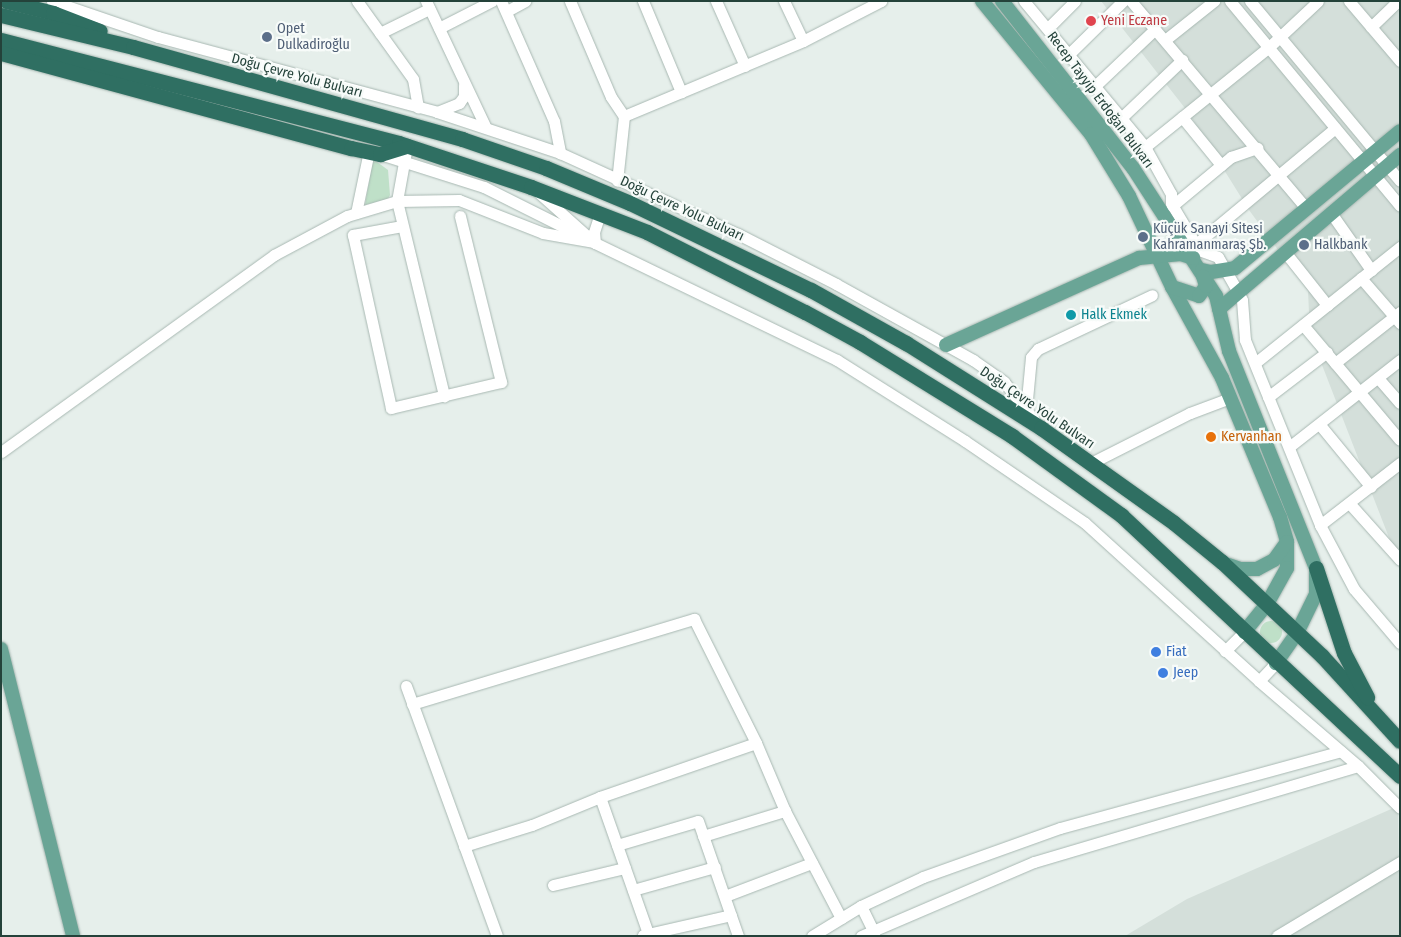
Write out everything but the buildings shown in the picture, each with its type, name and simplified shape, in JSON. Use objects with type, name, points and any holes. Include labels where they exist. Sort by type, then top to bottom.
[{"type":"highway","points":[[6,1],[53,7],[133,47]]},
{"type":"highway","name":"Doğu Çevre Yolu Bulvarı","points":[[1,15],[133,47],[453,137],[586,184],[676,223],[811,290],[906,343],[1041,428],[1091,463],[1222,562],[1267,604]]},
{"type":"highway","points":[[1,40],[407,146],[531,186],[702,259],[805,312],[860,342],[1012,436],[1138,529],[1244,632],[1369,744],[1400,776]]},
{"type":"highway","points":[[1,53],[375,153],[407,146]]},
{"type":"highway","points":[[1316,568],[1344,653],[1377,716]]},
{"type":"highway","points":[[1267,604],[1400,741]]},
{"type":"main road","name":"Recep Tayyip Erdoğan Bulvarı","points":[[982,1],[1091,134],[1129,196],[1159,256],[1172,288],[1230,398],[1287,542],[1287,568],[1267,604],[1244,632]]},
{"type":"main road","name":"Recep Tayyip Erdoğan Bulvarı","points":[[1002,1],[1133,168],[1194,251],[1216,296],[1229,351],[1316,568],[1316,594],[1297,634],[1276,662]]},
{"type":"main road","points":[[1172,288],[1193,297],[1203,294],[1206,286],[1202,270],[1225,271],[1235,268],[1400,131]]},
{"type":"main road","points":[[1219,309],[1400,155]]},
{"type":"main road","points":[[946,346],[1139,258],[1194,251]]},
{"type":"main road","points":[[1222,562],[1240,570],[1257,569],[1274,560],[1287,542]]},
{"type":"main road","points":[[1,649],[72,936]]},
{"type":"street","points":[[357,1],[413,79],[418,108]]},
{"type":"street","points":[[439,28],[492,1]]},
{"type":"street","points":[[525,1],[504,6],[554,121],[560,153]]},
{"type":"street","points":[[570,1],[611,97],[624,116],[617,181]]},
{"type":"street","points":[[643,1],[681,92]]},
{"type":"street","points":[[716,1],[744,66]]},
{"type":"street","points":[[784,1],[803,41]]},
{"type":"street","points":[[624,116],[803,41],[881,1]]},
{"type":"street","points":[[1024,1],[1145,147],[1171,194],[1172,206],[1194,251]]},
{"type":"street","points":[[1048,28],[1075,1]]},
{"type":"street","points":[[1068,55],[1123,1]]},
{"type":"street","points":[[1130,1],[1154,30],[1166,40],[1210,96],[1257,148],[1277,177],[1307,210]]},
{"type":"street","points":[[1166,40],[1214,1]]},
{"type":"street","points":[[1230,1],[1400,206]]},
{"type":"street","points":[[1250,1],[1400,181]]},
{"type":"street","points":[[1145,147],[1269,47],[1280,37],[1306,5],[1318,1]]},
{"type":"street","points":[[1349,1],[1370,27],[1398,56]]},
{"type":"street","points":[[1370,27],[1398,1]]},
{"type":"street","points":[[380,33],[428,5],[464,85],[485,126]]},
{"type":"street","points":[[53,7],[437,112],[485,126],[560,153],[617,181],[746,238],[946,346],[1004,382],[1041,428]]},
{"type":"street","points":[[1096,86],[1154,30]]},
{"type":"street","points":[[1120,119],[1182,60]]},
{"type":"street","points":[[437,112],[458,103],[464,96],[464,85]]},
{"type":"street","points":[[1182,117],[1221,165]]},
{"type":"street","points":[[1194,251],[1334,128]]},
{"type":"street","points":[[407,146],[402,162],[398,200],[402,226],[444,396]]},
{"type":"street","points":[[1172,206],[1230,157],[1257,148]]},
{"type":"street","points":[[356,214],[375,153],[484,187],[837,360],[965,441],[1094,529],[1225,651],[1358,766],[1400,808]]},
{"type":"street","points":[[531,186],[595,242]]},
{"type":"street","points":[[1,452],[274,255],[356,214],[398,200],[459,200],[543,233],[595,242]]},
{"type":"street","points":[[1331,213],[1372,270]]},
{"type":"street","points":[[595,242],[594,232],[600,214]]},
{"type":"street","points":[[402,226],[353,235],[391,408],[501,382],[460,216]]},
{"type":"street","points":[[1255,363],[1400,247]]},
{"type":"street","points":[[1194,251],[1199,250],[1218,257],[1238,292],[1242,300],[1245,340],[1320,525],[1354,589],[1395,628],[1400,643]]},
{"type":"street","points":[[1285,252],[1327,305]]},
{"type":"street","points":[[1336,363],[1398,317],[1361,278]]},
{"type":"street","points":[[1026,410],[1032,357],[1038,349],[1152,295]]},
{"type":"street","points":[[1303,325],[1400,440]]},
{"type":"street","points":[[1268,397],[1326,352]]},
{"type":"street","points":[[1289,447],[1320,425],[1400,360]]},
{"type":"street","points":[[1378,378],[1400,403]]},
{"type":"street","points":[[1091,463],[1190,413],[1230,398]]},
{"type":"street","points":[[1320,425],[1372,487]]},
{"type":"street","points":[[1320,525],[1372,487],[1400,463]]},
{"type":"street","points":[[1350,504],[1400,560]]},
{"type":"street","points":[[412,704],[503,679],[690,618],[694,619],[756,743],[785,811],[842,918]]},
{"type":"street","name":"Recep Tayyip Erdoğan Bulvarı","points":[[1225,651],[1244,632]]},
{"type":"street","name":"Recep Tayyip Erdoğan Bulvarı","points":[[1259,681],[1276,662]]},
{"type":"street","points":[[406,686],[497,936]]},
{"type":"street","points":[[464,846],[532,825],[600,797],[756,743]]},
{"type":"street","points":[[812,936],[861,906],[923,877],[1060,828],[1341,751]]},
{"type":"street","points":[[860,936],[874,932],[1034,862],[1358,766]]},
{"type":"street","points":[[600,797],[647,935],[731,915]]},
{"type":"street","points":[[703,836],[785,811]]},
{"type":"street","points":[[617,845],[698,821],[726,896],[738,936]]},
{"type":"street","points":[[1277,936],[1400,862]]},
{"type":"street","points":[[726,896],[812,863]]},
{"type":"street","points":[[633,890],[715,867]]},
{"type":"street","points":[[553,885],[625,868]]},
{"type":"street","points":[[861,906],[874,932]]},
{"type":"shaded area","points":[[1101,1],[1400,1],[1400,566],[1310,334],[1308,291],[1249,210],[1188,112]]},
{"type":"shaded area","points":[[1398,806],[1400,936],[1125,936],[1187,899]]},
{"type":"green space","points":[[373,159],[388,170],[390,195],[388,199],[365,205]]},
{"type":"green space","points":[[1271,621],[1279,624],[1282,632],[1279,640],[1271,643],[1263,640],[1260,632],[1263,624]]},
{"type":"place","name":"Yeni Eczane","points":[[1091,21]]},
{"type":"place","name":"Opet Dulkadiroğlu","points":[[267,37]]},
{"type":"place","name":"Küçük Sanayi Sitesi Kahramanmaraş Şb.","points":[[1143,237]]},
{"type":"place","name":"Halkbank","points":[[1304,245]]},
{"type":"place","name":"Halk Ekmek","points":[[1071,315]]},
{"type":"place","name":"Kervanhan","points":[[1211,437]]},
{"type":"place","name":"Fiat","points":[[1156,652]]},
{"type":"place","name":"Jeep","points":[[1163,673]]}]
